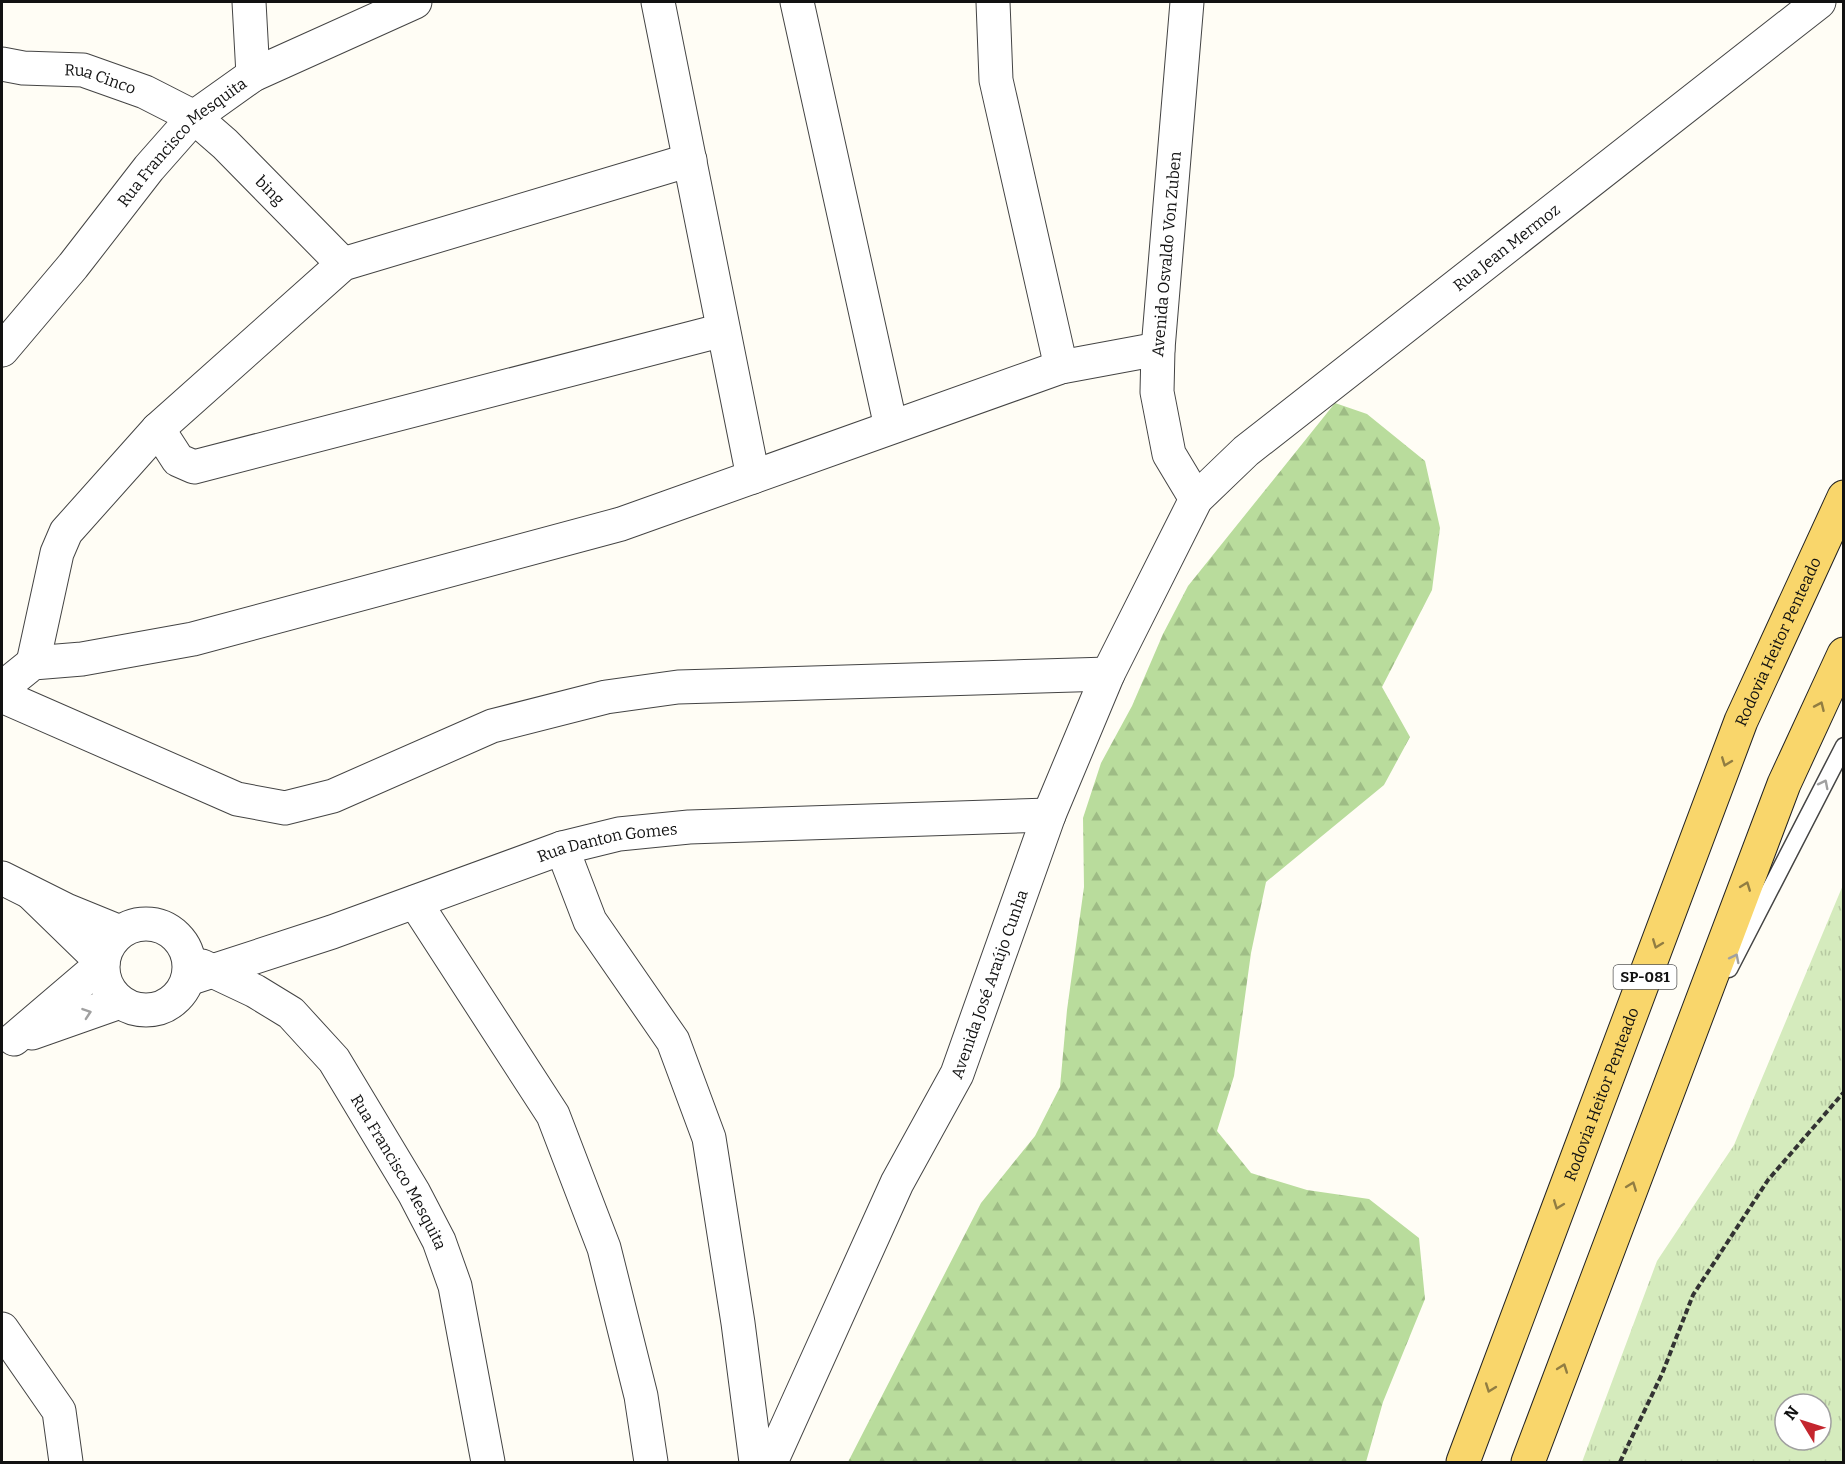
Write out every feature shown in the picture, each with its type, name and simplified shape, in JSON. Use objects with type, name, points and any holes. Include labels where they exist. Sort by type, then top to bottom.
[{"type":"main road","name":"Rodovia Heitor Penteado","points":[[1463,1462],[1742,721],[1844,497]]},
{"type":"main road","points":[[1528,1462],[1784,784],[1844,654]]},
{"type":"street","points":[[249,2],[253,75]]},
{"type":"street","name":"Rua Francisco Mesquita","points":[[2,350],[73,266],[149,168],[194,117],[253,75],[415,2]]},
{"type":"street","points":[[658,2],[753,477]]},
{"type":"street","points":[[798,2],[891,428]]},
{"type":"street","points":[[993,2],[996,80],[1061,367]]},
{"type":"street","name":"Avenida Osvaldo Von Zuben","points":[[1187,2],[1158,349],[1157,392],[1169,454],[1196,499]]},
{"type":"street","name":"Rua Jean Mermoz","points":[[1196,499],[1246,451],[1819,2]]},
{"type":"street","name":"Rua Cinco","points":[[2,64],[23,68],[83,70],[145,92],[194,117]]},
{"type":"street","name":"bing","points":[[194,117],[225,144],[344,264]]},
{"type":"street","points":[[33,663],[57,553],[66,532],[158,429],[344,264],[690,160]]},
{"type":"street","points":[[158,429],[178,460],[194,467],[723,330]]},
{"type":"street","points":[[2,688],[33,663],[82,659],[193,639],[621,524],[1061,367],[1158,349]]},
{"type":"street","name":"Avenida José Araújo Cunha","points":[[771,1462],[897,1182],[957,1074],[1049,815],[1108,674],[1196,499]]},
{"type":"street","points":[[2,696],[237,799],[285,808],[333,796],[492,726],[606,697],[678,687],[1108,674]]},
{"type":"street","name":"Rua Danton Gomes","points":[[196,969],[332,932],[562,848],[620,834],[689,827],[1049,815]]},
{"type":"street","points":[[562,848],[590,921],[673,1041],[709,1138],[738,1323],[756,1462]]},
{"type":"street","points":[[2,878],[120,932]]},
{"type":"street","points":[[31,893],[103,963]]},
{"type":"street","points":[[415,902],[553,1114],[604,1248],[641,1396],[651,1462]]},
{"type":"street","points":[[146,923],[161,926],[182,942],[196,969],[180,994],[170,1003],[158,1009],[144,1011],[120,1002],[108,988],[103,974],[103,963],[108,945],[120,932],[131,926],[146,923]]},
{"type":"street","points":[[8,1041],[103,963]]},
{"type":"street","name":"Rua Francisco Mesquita","points":[[196,969],[255,991],[291,1013],[334,1060],[414,1193],[439,1241],[455,1286],[488,1462]]},
{"type":"street","points":[[8,1041],[120,1002]]},
{"type":"street","points":[[2,1329],[59,1411],[66,1462]]},
{"type":"lane","points":[[1670,1084],[1844,746]]},
{"type":"path","points":[[1620,1462],[1662,1374],[1693,1295],[1768,1180],[1844,1092]]},
{"type":"green space","points":[[1335,403],[1367,414],[1425,461],[1440,528],[1432,590],[1382,687],[1410,737],[1384,785],[1266,882],[1251,953],[1234,1076],[1217,1131],[1251,1173],[1307,1190],[1369,1199],[1419,1238],[1425,1299],[1383,1402],[1366,1462],[848,1462],[981,1203],[1035,1136],[1060,1087],[1067,1010],[1084,887],[1083,818],[1101,763],[1132,706],[1163,634],[1188,586]]},
{"type":"green space","points":[[1843,885],[1843,1462],[1582,1462],[1657,1261],[1734,1145]]}]
